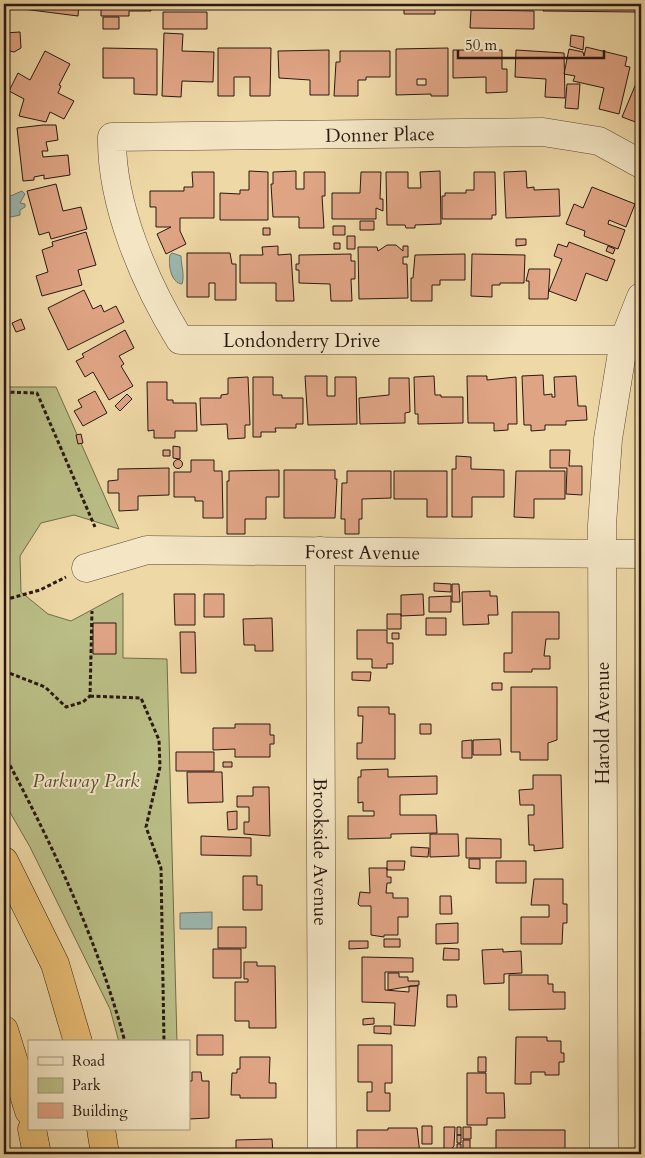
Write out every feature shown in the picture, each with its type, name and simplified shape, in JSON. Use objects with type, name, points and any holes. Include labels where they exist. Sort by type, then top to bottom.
[{"type":"highway","points":[[4,861],[55,964],[77,1040]]},
{"type":"highway","points":[[4,1030],[28,1108]]},
{"type":"highway","points":[[32,1130],[37,1154]]},
{"type":"highway","points":[[101,1130],[105,1154]]},
{"type":"street","name":"Donner Place","points":[[112,137],[543,132],[599,141],[641,164]]},
{"type":"street","name":"Londonderry Drive","points":[[112,137],[112,163],[130,238],[167,319],[180,340],[633,340]]},
{"type":"street","name":"Harold Avenue","points":[[604,1154],[601,555],[608,439],[633,340],[641,297]]},
{"type":"street","name":"Forest Avenue","points":[[86,568],[146,550],[641,554]]},
{"type":"street","name":"Brookside Avenue","points":[[320,551],[322,1154]]},
{"type":"path","points":[[4,392],[37,392],[95,526]]},
{"type":"path","points":[[4,600],[40,590],[86,568]]},
{"type":"path","points":[[90,696],[92,611]]},
{"type":"path","points":[[4,671],[45,687],[66,707],[83,702],[90,696],[140,698],[159,740],[160,767],[146,828],[161,868],[164,1040]]},
{"type":"path","points":[[4,754],[40,822],[87,928],[112,994],[124,1040]]},
{"type":"green space","name":"Parkway Park","points":[[4,387],[56,387],[119,529],[74,515],[41,523],[20,556],[21,592],[48,614],[71,621],[123,593],[123,658],[167,659],[177,1040],[118,1040],[110,1009],[30,847],[4,802]]},
{"type":"water","points":[[22,191],[25,194],[20,203],[25,204],[25,207],[20,210],[20,215],[11,217],[8,215],[6,201],[8,197]]},
{"type":"water","points":[[172,253],[181,256],[182,284],[175,280],[171,273],[169,259]]},
{"type":"water","points":[[212,912],[212,929],[180,929],[180,913]]},
{"type":"building","points":[[8,4],[79,4],[78,16],[7,7]]},
{"type":"building","points":[[101,4],[151,4],[151,11],[129,11],[129,16],[101,16]]},
{"type":"building","points":[[404,4],[435,4],[435,14],[404,14]]},
{"type":"building","points":[[544,4],[636,4],[636,12],[543,11]]},
{"type":"building","points":[[471,10],[534,11],[534,29],[470,28]]},
{"type":"building","points":[[163,12],[207,12],[207,29],[163,29]]},
{"type":"building","points":[[103,17],[119,17],[119,29],[103,29]]},
{"type":"building","points":[[20,32],[21,48],[14,52],[5,50],[4,33]]},
{"type":"building","points":[[164,33],[183,34],[182,51],[214,52],[213,82],[182,81],[181,97],[162,96]]},
{"type":"building","points":[[571,35],[584,37],[583,50],[570,46]]},
{"type":"building","points":[[586,47],[627,57],[625,66],[630,67],[619,114],[599,109],[604,88],[573,81],[575,76],[564,74],[569,49],[583,52],[584,56]]},
{"type":"building","points":[[103,48],[157,49],[157,95],[134,94],[134,78],[103,78]]},
{"type":"building","points":[[218,48],[271,48],[270,96],[250,96],[250,77],[234,77],[234,96],[218,96]]},
{"type":"building","points":[[448,48],[448,96],[431,96],[431,94],[396,95],[396,49]],"holes":[[[417,79],[426,79],[426,85],[417,85]]]},
{"type":"building","points":[[329,50],[329,95],[310,95],[310,80],[279,78],[278,51]]},
{"type":"building","points":[[453,50],[502,50],[502,69],[507,69],[507,92],[486,93],[486,77],[453,78]]},
{"type":"building","points":[[516,50],[564,53],[565,98],[545,97],[546,79],[515,77]]},
{"type":"building","points":[[45,51],[70,64],[59,85],[61,86],[58,93],[74,101],[64,119],[50,112],[46,122],[19,116],[24,99],[9,91],[18,73],[30,80]]},
{"type":"building","points":[[340,51],[390,51],[390,77],[366,77],[366,80],[358,80],[358,96],[334,96],[336,62],[340,62]]},
{"type":"building","points":[[641,75],[641,124],[622,117]]},
{"type":"building","points":[[567,84],[580,84],[578,109],[565,108]]},
{"type":"building","points":[[56,125],[58,140],[46,142],[48,151],[42,151],[43,157],[68,155],[70,175],[44,179],[44,175],[34,177],[34,180],[23,181],[17,128]]},
{"type":"building","points":[[249,171],[268,172],[268,220],[220,220],[220,193],[240,194],[240,190],[249,190]]},
{"type":"building","points":[[296,171],[296,189],[304,189],[304,172],[325,172],[325,196],[322,196],[324,228],[299,228],[299,217],[273,217],[271,184],[273,184],[273,172]]},
{"type":"building","points":[[440,171],[441,224],[415,225],[415,228],[406,228],[405,225],[387,225],[386,172],[408,172],[408,188],[421,188],[420,172]]},
{"type":"building","points":[[526,171],[527,188],[534,187],[534,190],[559,189],[560,216],[506,218],[504,172]]},
{"type":"building","points":[[192,172],[214,172],[214,218],[180,218],[180,231],[186,244],[166,254],[157,234],[171,227],[156,227],[156,207],[150,207],[150,191],[184,191],[184,187],[193,187]]},
{"type":"building","points":[[361,172],[381,172],[380,199],[383,199],[383,211],[376,208],[376,219],[332,219],[332,193],[360,193]]},
{"type":"building","points":[[474,172],[495,172],[496,215],[492,215],[492,219],[442,219],[442,196],[445,196],[445,193],[466,193],[466,190],[474,190]]},
{"type":"building","points":[[56,184],[63,211],[81,207],[87,229],[51,239],[49,232],[39,235],[27,191]]},
{"type":"building","points":[[592,187],[635,204],[626,227],[609,220],[608,224],[625,230],[618,249],[584,236],[585,231],[566,224],[574,204],[583,208]]},
{"type":"building","points":[[360,221],[374,221],[374,230],[360,230]]},
{"type":"building","points":[[333,226],[345,226],[345,235],[333,235]]},
{"type":"building","points":[[263,228],[270,228],[270,235],[263,235]]},
{"type":"building","points":[[86,232],[96,265],[78,270],[82,285],[42,296],[36,276],[48,272],[42,250],[53,246],[52,242]]},
{"type":"building","points":[[347,236],[355,236],[355,249],[347,249]]},
{"type":"building","points":[[516,239],[526,239],[526,245],[516,246]]},
{"type":"building","points":[[569,242],[615,260],[607,281],[586,273],[576,301],[549,291],[562,259],[554,256],[558,244],[567,247]]},
{"type":"building","points":[[334,243],[340,243],[340,249],[334,249]]},
{"type":"building","points":[[387,245],[396,245],[403,251],[403,246],[408,246],[408,257],[403,257],[403,264],[407,264],[408,298],[359,299],[358,247],[377,247],[378,251]]},
{"type":"building","points":[[278,246],[278,255],[291,254],[294,301],[276,301],[276,283],[240,283],[240,255],[263,255],[262,247]]},
{"type":"building","points":[[608,246],[615,249],[613,254],[606,251]]},
{"type":"building","points":[[187,253],[230,253],[232,264],[236,264],[236,300],[215,300],[215,283],[209,283],[209,297],[187,297]]},
{"type":"building","points":[[351,254],[351,261],[355,261],[355,279],[351,279],[352,301],[331,301],[330,284],[299,283],[299,270],[296,270],[296,264],[299,264],[299,255]]},
{"type":"building","points":[[465,254],[465,280],[440,280],[440,285],[432,285],[432,301],[411,301],[411,278],[413,278],[415,255]]},
{"type":"building","points":[[472,254],[525,255],[524,283],[492,285],[492,297],[471,296]]},
{"type":"building","points":[[529,269],[550,269],[548,299],[529,299],[529,281],[526,281]]},
{"type":"building","points":[[84,290],[93,309],[101,305],[104,312],[116,306],[124,322],[68,350],[48,308]]},
{"type":"building","points":[[21,319],[25,329],[16,332],[12,323]]},
{"type":"building","points":[[125,330],[134,348],[119,356],[124,364],[121,366],[133,386],[109,400],[93,372],[85,377],[76,361],[84,357],[82,354]]},
{"type":"building","points":[[543,375],[544,395],[552,394],[552,397],[555,397],[554,377],[576,376],[578,406],[586,406],[587,420],[566,421],[566,425],[545,425],[545,430],[531,431],[531,425],[524,425],[522,376]]},
{"type":"building","points":[[305,376],[327,376],[327,396],[335,396],[335,377],[356,377],[357,424],[308,425]]},
{"type":"building","points":[[434,376],[435,395],[441,395],[441,397],[463,397],[463,423],[418,424],[418,414],[415,414],[414,377]]},
{"type":"building","points":[[467,376],[487,376],[487,380],[516,377],[517,424],[508,424],[508,430],[494,431],[494,423],[468,423]]},
{"type":"building","points":[[248,377],[250,425],[245,425],[245,438],[228,439],[227,424],[201,425],[200,398],[221,398],[221,395],[228,394],[228,378]]},
{"type":"building","points":[[253,377],[273,377],[273,395],[282,395],[282,398],[303,398],[303,424],[296,424],[296,428],[275,428],[276,432],[261,432],[261,437],[253,437]]},
{"type":"building","points":[[389,378],[409,378],[410,412],[405,413],[405,423],[360,424],[359,398],[389,395]]},
{"type":"building","points":[[147,382],[167,382],[167,400],[173,400],[173,403],[196,403],[197,431],[175,431],[175,438],[154,438],[154,430],[148,431]]},
{"type":"building","points":[[95,391],[107,413],[83,426],[74,411],[82,407],[78,400]]},
{"type":"building","points":[[127,394],[132,399],[120,411],[115,406]]},
{"type":"building","points":[[81,434],[83,443],[78,444],[76,435]]},
{"type":"building","points":[[173,446],[180,447],[180,459],[173,458]]},
{"type":"building","points":[[163,450],[170,450],[170,456],[163,456]]},
{"type":"building","points":[[550,450],[570,450],[569,466],[582,466],[582,495],[566,494],[567,468],[550,468]]},
{"type":"building","points":[[456,456],[471,457],[471,469],[504,470],[504,497],[472,497],[472,517],[452,517],[452,469],[456,469]]},
{"type":"building","points":[[178,460],[182,464],[178,468],[174,464]]},
{"type":"building","points":[[191,460],[214,460],[214,471],[222,471],[223,518],[203,518],[203,501],[195,501],[195,497],[174,497],[174,472],[191,472]]},
{"type":"building","points":[[169,468],[169,495],[138,496],[138,510],[119,511],[119,493],[108,493],[108,481],[118,480],[118,469]]},
{"type":"building","points":[[279,470],[279,497],[266,497],[266,519],[245,519],[245,534],[227,534],[227,481],[229,481],[229,471]]},
{"type":"building","points":[[284,470],[335,470],[335,479],[337,479],[335,518],[284,518]]},
{"type":"building","points":[[347,471],[391,471],[391,498],[362,499],[362,519],[359,519],[359,534],[345,534],[345,519],[341,519],[342,483],[347,483]]},
{"type":"building","points":[[394,471],[447,471],[447,517],[427,517],[427,499],[394,499]]},
{"type":"building","points":[[516,471],[565,471],[565,499],[534,499],[534,518],[514,517]]},
{"type":"building","points":[[434,583],[451,584],[451,592],[434,591]]},
{"type":"building","points":[[452,584],[459,584],[460,602],[452,602]]},
{"type":"building","points":[[490,591],[490,596],[497,596],[498,615],[488,615],[489,624],[463,625],[462,592]]},
{"type":"building","points":[[174,594],[195,594],[195,625],[175,625]]},
{"type":"building","points":[[204,594],[224,594],[224,617],[204,617]]},
{"type":"building","points":[[423,594],[424,615],[401,616],[401,595]]},
{"type":"building","points":[[451,596],[451,612],[429,612],[429,597]]},
{"type":"building","points":[[512,612],[559,612],[559,639],[546,639],[544,656],[550,656],[550,669],[532,669],[532,672],[504,672],[504,653],[512,653]]},
{"type":"building","points":[[387,614],[401,614],[401,629],[387,629]]},
{"type":"building","points":[[272,618],[273,651],[255,651],[255,645],[244,645],[243,619]]},
{"type":"building","points":[[426,618],[446,618],[446,635],[426,635]]},
{"type":"building","points":[[93,623],[116,623],[116,654],[93,654]]},
{"type":"building","points":[[357,630],[387,630],[387,643],[393,643],[393,664],[387,664],[387,668],[372,668],[372,659],[357,659]]},
{"type":"building","points":[[180,632],[195,632],[196,673],[181,673]]},
{"type":"building","points":[[392,633],[399,633],[399,639],[392,639]]},
{"type":"building","points":[[352,672],[371,672],[370,681],[352,680]]},
{"type":"building","points":[[492,683],[502,683],[502,690],[492,690]]},
{"type":"building","points":[[511,687],[557,687],[557,740],[548,743],[548,760],[520,760],[520,752],[511,752]]},
{"type":"building","points":[[358,707],[389,707],[389,714],[395,714],[395,759],[357,759],[357,743],[362,743],[363,716],[358,716]]},
{"type":"building","points":[[235,724],[270,724],[270,735],[274,735],[274,744],[270,744],[270,757],[235,757],[235,749],[213,750],[213,728],[235,728]]},
{"type":"building","points":[[420,724],[431,724],[431,734],[420,734]]},
{"type":"building","points":[[500,739],[501,755],[473,755],[473,740]]},
{"type":"building","points":[[472,740],[472,758],[462,758],[462,741]]},
{"type":"building","points":[[176,752],[214,752],[214,771],[176,771]]},
{"type":"building","points":[[223,762],[232,762],[232,767],[223,767]]},
{"type":"building","points":[[388,769],[388,777],[437,776],[437,794],[400,795],[400,815],[436,815],[437,833],[391,834],[391,838],[348,839],[348,816],[374,816],[374,811],[363,811],[363,802],[358,803],[358,777],[361,777],[361,770]]},
{"type":"building","points":[[187,772],[222,772],[223,802],[188,803]]},
{"type":"building","points":[[533,775],[561,775],[563,848],[534,851],[534,845],[529,845],[528,815],[534,815],[534,805],[520,805],[519,790],[533,789]]},
{"type":"building","points":[[253,787],[269,787],[270,836],[244,834],[244,822],[249,822],[249,807],[237,807],[237,796],[253,796]]},
{"type":"building","points":[[237,811],[237,829],[228,830],[227,812]]},
{"type":"building","points":[[430,834],[458,834],[459,856],[430,857]]},
{"type":"building","points":[[201,836],[251,838],[251,856],[201,855]]},
{"type":"building","points":[[466,838],[501,839],[501,858],[466,858]]},
{"type":"building","points":[[411,847],[429,848],[428,857],[411,856]]},
{"type":"building","points":[[469,859],[480,859],[480,869],[469,868]]},
{"type":"building","points":[[387,861],[405,861],[404,870],[387,870]]},
{"type":"building","points":[[496,861],[526,861],[526,883],[496,883]]},
{"type":"building","points":[[369,868],[387,868],[387,877],[391,877],[391,883],[387,883],[386,893],[393,893],[393,898],[408,898],[408,917],[398,917],[398,935],[384,935],[384,937],[371,935],[371,906],[360,906],[358,904],[360,892],[370,893]]},
{"type":"building","points":[[243,876],[257,876],[257,885],[262,885],[262,910],[243,910]]},
{"type":"building","points":[[534,879],[563,879],[563,904],[567,904],[567,923],[563,923],[562,944],[521,944],[521,917],[549,917],[549,905],[531,905]]},
{"type":"building","points":[[440,896],[451,896],[452,914],[440,914]]},
{"type":"building","points":[[458,923],[458,943],[436,944],[436,924]]},
{"type":"building","points":[[218,927],[246,927],[246,948],[218,948]]},
{"type":"building","points":[[384,939],[400,939],[400,947],[384,947]]},
{"type":"building","points":[[349,941],[368,941],[368,948],[349,949]]},
{"type":"building","points":[[444,948],[459,949],[459,960],[443,960]]},
{"type":"building","points":[[213,949],[241,949],[241,978],[213,978]]},
{"type":"building","points":[[503,949],[503,952],[521,951],[522,973],[504,974],[504,983],[484,984],[482,950]]},
{"type":"building","points":[[362,957],[413,958],[413,972],[385,972],[385,990],[409,992],[409,986],[418,986],[415,1026],[394,1025],[395,1003],[362,1002]]},
{"type":"building","points":[[244,962],[257,962],[257,966],[275,966],[276,1028],[249,1028],[249,1021],[235,1021],[235,982],[248,982],[248,979],[244,979]]},
{"type":"building","points":[[388,973],[399,973],[399,977],[408,977],[408,981],[419,981],[419,985],[388,990]]},
{"type":"building","points":[[509,975],[548,975],[548,984],[553,984],[553,992],[565,992],[565,1009],[509,1010]]},
{"type":"building","points":[[447,995],[456,995],[457,1007],[447,1007]]},
{"type":"building","points":[[374,1018],[374,1024],[363,1025],[363,1019]]},
{"type":"building","points":[[374,1026],[391,1026],[391,1034],[374,1033]]},
{"type":"building","points":[[197,1035],[223,1035],[223,1055],[197,1055]]},
{"type":"building","points":[[516,1037],[547,1037],[547,1041],[561,1041],[561,1053],[564,1053],[564,1062],[559,1062],[559,1075],[531,1072],[531,1084],[515,1084]]},
{"type":"building","points":[[358,1045],[392,1045],[392,1083],[385,1083],[385,1093],[390,1093],[390,1111],[367,1111],[367,1092],[372,1092],[372,1082],[358,1082]]},
{"type":"building","points":[[240,1057],[270,1057],[269,1083],[276,1083],[276,1098],[240,1098],[240,1095],[231,1095],[232,1073],[237,1073],[237,1069],[240,1069]]},
{"type":"building","points":[[478,1057],[486,1057],[486,1072],[478,1072]]},
{"type":"building","points":[[192,1072],[201,1072],[202,1081],[209,1081],[209,1118],[190,1119],[190,1081],[192,1081]]},
{"type":"building","points":[[467,1073],[486,1073],[486,1093],[504,1093],[505,1118],[487,1118],[487,1125],[467,1125]]},
{"type":"building","points":[[422,1126],[432,1126],[432,1144],[422,1144]]},
{"type":"building","points":[[444,1127],[455,1127],[454,1146],[449,1152],[444,1152]]},
{"type":"building","points":[[457,1127],[461,1127],[461,1135],[457,1135]]},
{"type":"building","points":[[463,1127],[471,1127],[471,1139],[463,1139]]},
{"type":"building","points":[[388,1128],[417,1128],[420,1154],[357,1154],[357,1130],[388,1130]]},
{"type":"building","points":[[496,1130],[565,1130],[565,1154],[496,1154]]},
{"type":"building","points":[[457,1135],[461,1135],[461,1143],[457,1143]]},
{"type":"building","points":[[272,1139],[273,1154],[236,1154],[236,1140]]},
{"type":"building","points":[[463,1140],[470,1140],[470,1151],[463,1151]]},
{"type":"building","points":[[457,1144],[461,1144],[461,1152],[457,1152]]}]
